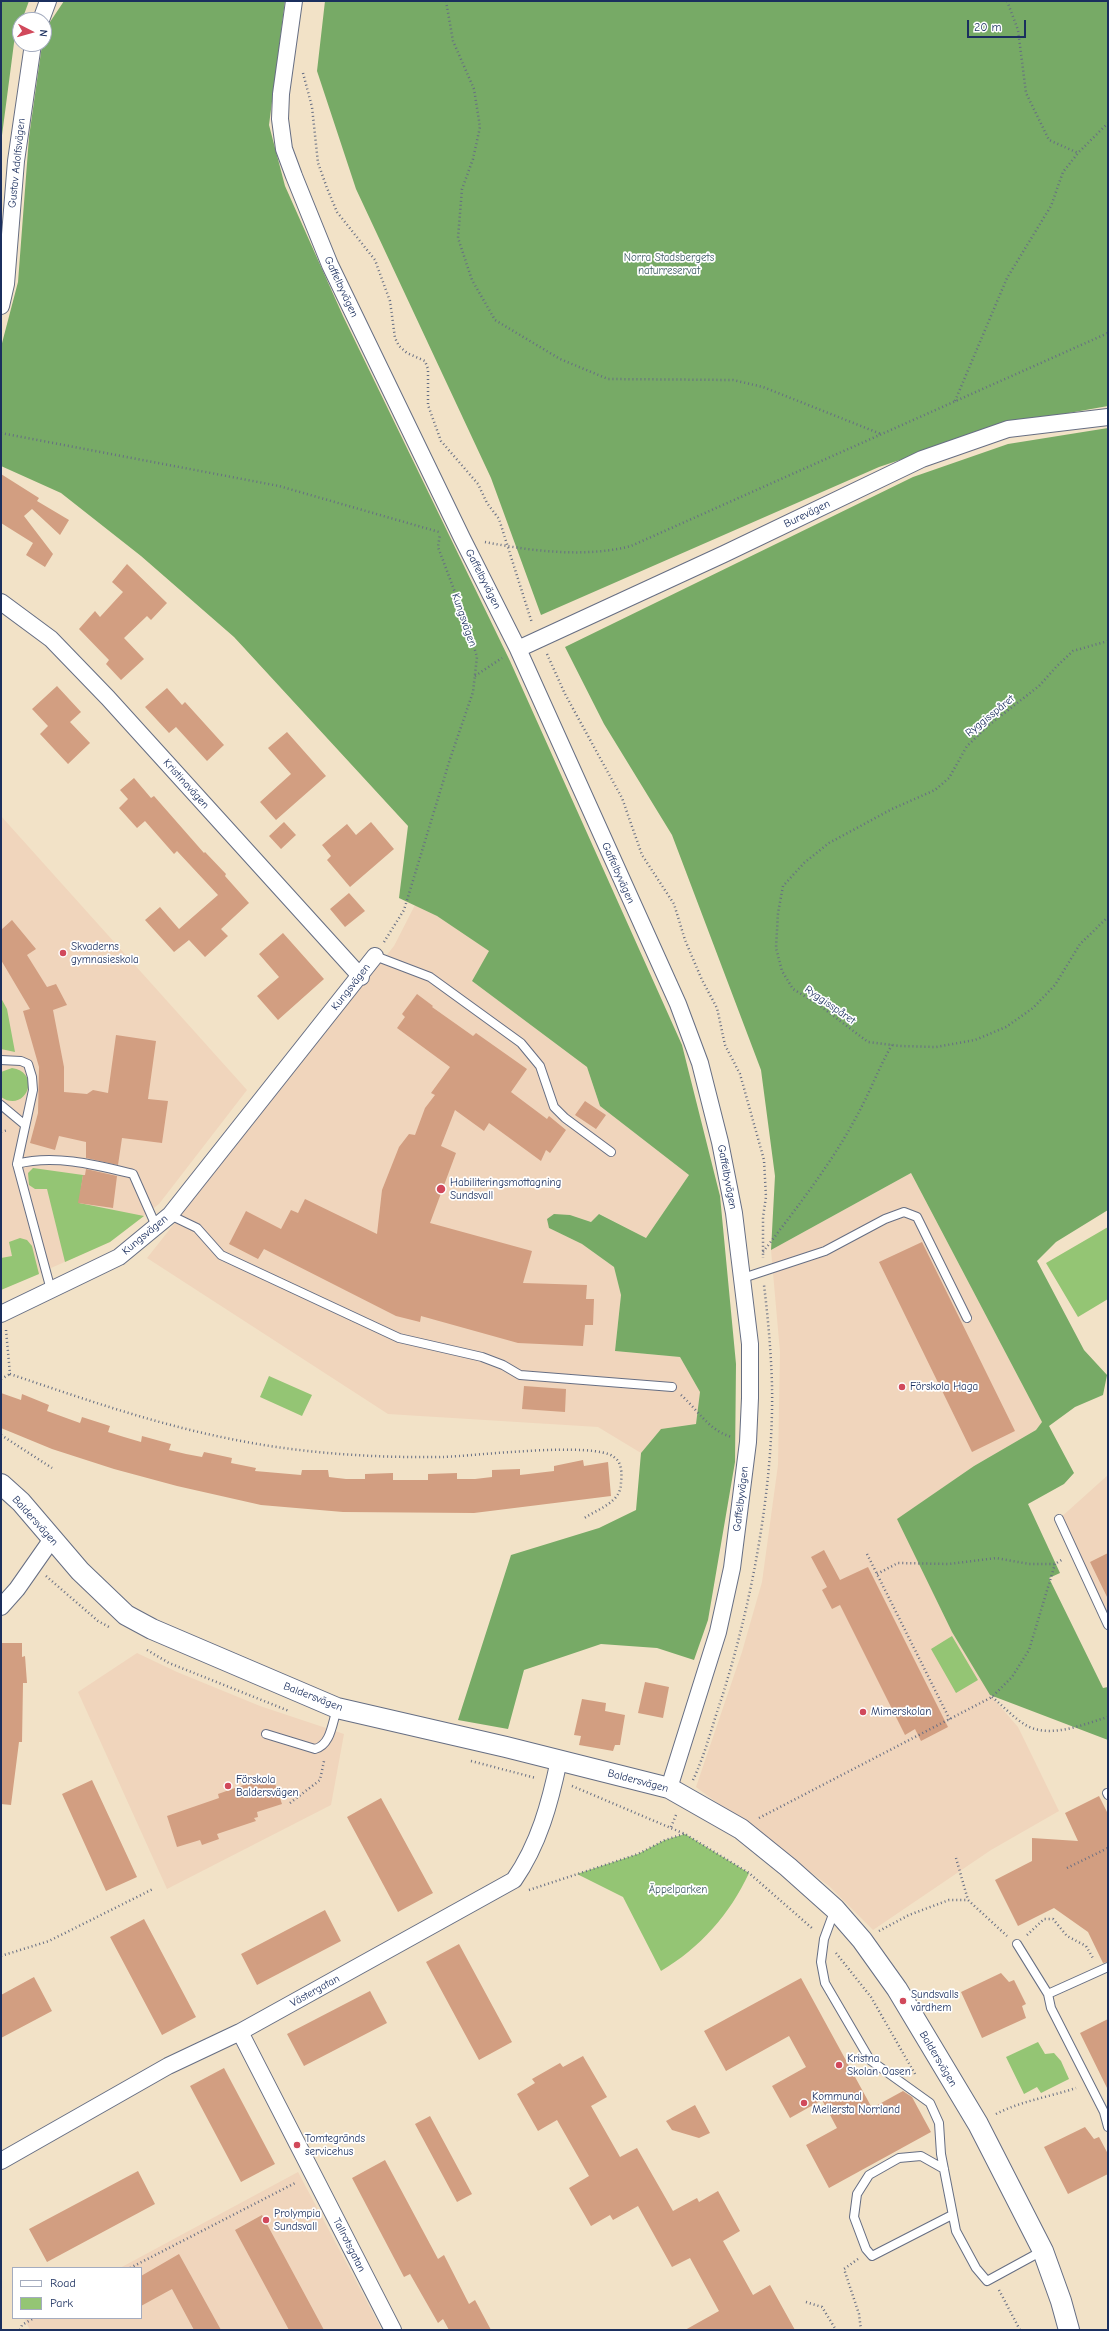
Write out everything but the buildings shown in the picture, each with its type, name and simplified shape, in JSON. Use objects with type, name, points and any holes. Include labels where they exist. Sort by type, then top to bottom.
[{"type":"street","points":[[44,12],[48,1]]},
{"type":"street","name":"Gaffelbyvägen","points":[[294,1],[281,94],[280,119],[284,149],[330,265],[462,538],[518,648],[678,1004],[700,1063],[720,1142],[734,1213],[750,1344],[748,1442],[732,1568],[718,1632],[677,1792]]},
{"type":"street","name":"Gustav Adolfsvägen","points":[[1,306],[6,284],[16,161],[32,52]]},
{"type":"street","name":"Burevägen","points":[[518,648],[717,558],[922,459],[1008,429],[1108,417]]},
{"type":"street","name":"Kristinavägen","points":[[1,602],[51,639],[103,692],[361,976]]},
{"type":"street","name":"Kungsvägen","points":[[1,1314],[119,1257],[170,1215],[258,1101],[361,976],[375,956]]},
{"type":"street","name":"Baldersvägen","points":[[1,1484],[21,1502],[80,1571],[126,1615],[152,1629],[337,1708],[558,1760],[677,1792],[741,1829],[788,1867],[835,1909],[862,1940],[897,1989],[978,2124],[1043,2251],[1061,2301],[1069,2330]]},
{"type":"street","points":[[1,1607],[30,1572],[52,1539]]},
{"type":"street","name":"Västergatan","points":[[1,2161],[168,2066],[240,2032],[514,1880],[532,1851],[552,1791],[558,1760]]},
{"type":"street","name":"Tallrotsgatan","points":[[240,2032],[311,2173],[393,2330]]},
{"type":"lane","points":[[375,956],[430,977],[521,1043],[540,1066],[554,1107],[565,1118],[611,1152]]},
{"type":"lane","points":[[1,1060],[21,1061],[28,1064],[32,1077],[33,1090],[17,1164],[51,1290]]},
{"type":"lane","points":[[1,1105],[25,1125]]},
{"type":"lane","points":[[17,1164],[36,1159],[99,1166],[133,1174],[156,1226]]},
{"type":"lane","points":[[743,1278],[825,1251],[885,1219],[904,1212],[917,1217],[967,1318]]},
{"type":"lane","points":[[170,1215],[197,1228],[221,1255],[399,1338],[482,1357],[503,1365],[520,1375],[672,1387]]},
{"type":"lane","points":[[1059,1519],[1108,1625]]},
{"type":"lane","points":[[266,1734],[315,1749],[322,1747],[326,1743],[337,1708]]},
{"type":"lane","points":[[835,1909],[824,1939],[821,1962],[825,1983],[870,2060],[930,2103],[939,2122],[944,2169],[956,2231],[976,2268],[987,2281],[1043,2251]]},
{"type":"lane","points":[[1017,1944],[1048,1994],[1051,2008],[1104,2112],[1108,2127]]},
{"type":"lane","points":[[1048,1994],[1108,1967]]},
{"type":"lane","points":[[944,2169],[921,2156],[899,2158],[869,2175],[857,2194],[854,2217],[866,2249],[872,2256],[882,2253],[952,2215]]},
{"type":"path","points":[[446,1],[454,41],[474,89],[480,127],[473,159],[462,189],[458,238],[472,280],[495,320],[560,359],[608,379],[733,380],[763,387],[881,434]]},
{"type":"path","points":[[1007,1],[1018,30],[1026,93],[1049,140],[1078,153]]},
{"type":"path","points":[[302,67],[313,115],[318,163],[334,206],[350,231],[375,260],[390,301],[395,338],[399,346],[407,353],[425,361],[428,369],[428,405],[441,441],[478,484],[487,503],[499,519],[530,619],[565,694],[622,798],[642,854],[674,904],[685,940],[702,980],[717,1008],[725,1045],[740,1074],[764,1160],[766,1198],[763,1217],[762,1253],[772,1386],[770,1450],[753,1574],[739,1637],[697,1772],[677,1792],[671,1827]]},
{"type":"path","points":[[955,402],[1007,278],[1051,206],[1062,172],[1078,153],[1108,123]]},
{"type":"path","points":[[1,433],[279,486],[462,538],[508,547],[596,552],[631,546],[1108,333]]},
{"type":"path","name":"Kungsvägen","points":[[375,956],[404,910],[450,759],[473,692],[477,657],[468,627],[438,546],[440,532]]},
{"type":"path","name":"Ryggisspåret","points":[[1108,641],[1073,651],[1039,686],[967,746],[949,778],[935,790],[892,809],[829,843],[804,863],[784,886],[778,913],[776,948],[782,971],[793,989],[819,1005],[868,1042],[892,1045],[936,1047],[975,1040],[1006,1027],[1033,1008],[1055,985],[1080,944],[1108,917]]},
{"type":"path","points":[[474,677],[518,648]]},
{"type":"path","points":[[762,1253],[835,1151],[862,1105],[878,1066],[892,1045]]},
{"type":"path","points":[[1,1314],[6,1323],[10,1374]]},
{"type":"path","points":[[1,1379],[10,1374],[104,1406],[164,1424],[272,1446],[378,1455],[443,1456],[589,1449],[614,1456],[621,1469],[620,1494],[615,1500],[583,1519]]},
{"type":"path","points":[[672,1387],[690,1403],[708,1425],[724,1435],[770,1450]]},
{"type":"path","points":[[1,1435],[52,1468]]},
{"type":"path","points":[[867,1554],[950,1720]]},
{"type":"path","points":[[877,1574],[898,1563],[949,1564],[996,1558],[1030,1564],[1055,1564],[1074,1554]]},
{"type":"path","points":[[752,1822],[992,1697],[1012,1677],[1029,1650],[1055,1564]]},
{"type":"path","points":[[992,1697],[1022,1723],[1048,1732],[1076,1727],[1108,1717]]},
{"type":"path","points":[[290,1803],[320,1780],[325,1758],[322,1747]]},
{"type":"path","points":[[573,1786],[671,1827],[749,1873],[824,1939],[871,1997],[907,2057],[930,2103]]},
{"type":"path","points":[[528,1890],[638,1854],[665,1840],[684,1834]]},
{"type":"path","points":[[1067,1868],[1108,1848]]},
{"type":"path","points":[[956,1858],[968,1900],[1017,1944],[1044,1919],[1053,1919],[1067,1936],[1089,1950],[1098,1972]]},
{"type":"path","points":[[1,1956],[50,1941],[153,1889]]},
{"type":"path","points":[[862,1940],[909,1915],[949,1900],[968,1900]]},
{"type":"path","points":[[978,2124],[1026,2101],[1044,2099],[1089,2084]]},
{"type":"path","points":[[132,2267],[311,2173]]},
{"type":"path","points":[[861,2330],[859,2314],[845,2278],[844,2269],[849,2264],[870,2253]]},
{"type":"path","points":[[993,2278],[1020,2330]]},
{"type":"path","points":[[806,2302],[822,2307],[836,2330]]},
{"type":"path","points":[[20,2330],[22,2325],[32,2319]]},
{"type":"shaded area","name":"Skvaderns gymnasieskola","points":[[1,816],[247,1090],[159,1204],[110,1242],[1,1290]]},
{"type":"shaded area","name":"Habiliteringsmottagning Sundsvall","points":[[415,905],[437,916],[490,951],[472,981],[587,1067],[600,1106],[689,1175],[646,1238],[600,1214],[591,1222],[569,1215],[549,1228],[582,1244],[614,1267],[621,1295],[615,1351],[680,1357],[700,1392],[696,1424],[661,1429],[641,1453],[598,1427],[388,1414],[147,1258],[394,946]]},
{"type":"shaded area","points":[[911,1173],[1042,1422],[1036,1430],[974,1466],[898,1519],[952,1632],[992,1697],[1018,1727],[1059,1811],[991,1850],[873,1930],[829,1886],[696,1787],[742,1652],[762,1582],[778,1465],[780,1352],[771,1250]]},
{"type":"shaded area","points":[[1108,1475],[1108,1623],[1059,1519]]},
{"type":"shaded area","name":"Förskola Baldersvägen","points":[[137,1653],[177,1672],[260,1706],[344,1734],[331,1805],[167,1889],[78,1692]]},
{"type":"shaded area","name":"Prolympia Sundsvall","points":[[298,2172],[382,2330],[30,2330],[25,2320],[26,2319],[142,2319],[142,2267],[122,2267]]},
{"type":"green space","points":[[1,1],[29,1],[25,12],[12,12],[13,52],[1,143]]},
{"type":"green space","points":[[64,1],[285,1],[269,125],[285,186],[343,316],[510,661],[682,1045],[720,1196],[736,1364],[735,1462],[708,1620],[694,1660],[657,1648],[601,1644],[524,1670],[508,1729],[458,1720],[511,1555],[599,1528],[636,1510],[641,1453],[661,1429],[696,1424],[700,1392],[680,1357],[615,1351],[621,1295],[614,1267],[582,1244],[549,1228],[547,1219],[554,1214],[570,1215],[591,1222],[599,1214],[646,1238],[689,1175],[600,1106],[587,1067],[472,981],[489,951],[437,916],[399,898],[408,826],[234,637],[141,556],[61,493],[1,466],[1,347],[18,282],[29,137],[41,52],[52,52],[52,19]]},
{"type":"green space","name":"Norra Stadsbergets naturreservat","points":[[325,1],[1108,1],[1108,406],[1007,424],[879,467],[541,615],[491,478],[356,189],[317,71]]},
{"type":"green space","points":[[1108,428],[1108,1210],[1056,1242],[1037,1261],[1084,1350],[1107,1375],[1103,1395],[1075,1407],[1049,1426],[1074,1473],[1064,1484],[1028,1504],[1060,1573],[1049,1578],[1103,1688],[1108,1687],[1108,1740],[990,1695],[952,1632],[897,1519],[974,1466],[1036,1430],[1042,1422],[911,1173],[771,1250],[775,1176],[761,1070],[672,835],[604,724],[565,647],[913,477],[1008,444]]},
{"type":"green space","points":[[1,998],[7,1009],[15,1052],[1,1049]]},
{"type":"green space","points":[[12,1068],[21,1071],[27,1077],[28,1084],[27,1091],[23,1097],[10,1101],[1,1097],[1,1072]]},
{"type":"green space","points":[[33,1168],[83,1175],[79,1203],[144,1216],[110,1242],[65,1262],[47,1189],[35,1189],[29,1185],[28,1173]]},
{"type":"green space","points":[[1108,1227],[1108,1299],[1078,1317],[1046,1263]]},
{"type":"green space","points":[[20,1238],[27,1240],[32,1246],[39,1274],[1,1290],[1,1258],[12,1256],[9,1242]]},
{"type":"green space","points":[[269,1376],[312,1395],[302,1416],[260,1397]]},
{"type":"green space","points":[[952,1636],[978,1680],[956,1693],[931,1649]]},
{"type":"green space","name":"Äppelparken","points":[[685,1834],[749,1873],[733,1902],[712,1929],[689,1952],[661,1971],[623,1897],[577,1874],[638,1854],[665,1840]]},
{"type":"green space","points":[[1038,2042],[1045,2054],[1054,2053],[1061,2061],[1069,2079],[1041,2093],[1037,2087],[1024,2094],[1006,2057]]},
{"type":"place","name":"Skvaderns gymnasieskola","points":[[63,953]]},
{"type":"place","name":"Habiliteringsmottagning Sundsvall","points":[[441,1189]]},
{"type":"place","name":"Förskola Haga","points":[[902,1387]]},
{"type":"place","name":"Mimerskolan","points":[[863,1712]]},
{"type":"place","name":"Förskola Baldersvägen","points":[[228,1786]]},
{"type":"place","name":"Sundsvalls vårdhem","points":[[903,2001]]},
{"type":"place","name":"Kristna Skolan Oasen","points":[[839,2065]]},
{"type":"place","name":"Kommunal Mellersta Norrland","points":[[804,2103]]},
{"type":"place","name":"Tomtegränds servicehus","points":[[297,2145]]},
{"type":"place","name":"Prolympia Sundsvall","points":[[266,2220]]}]
